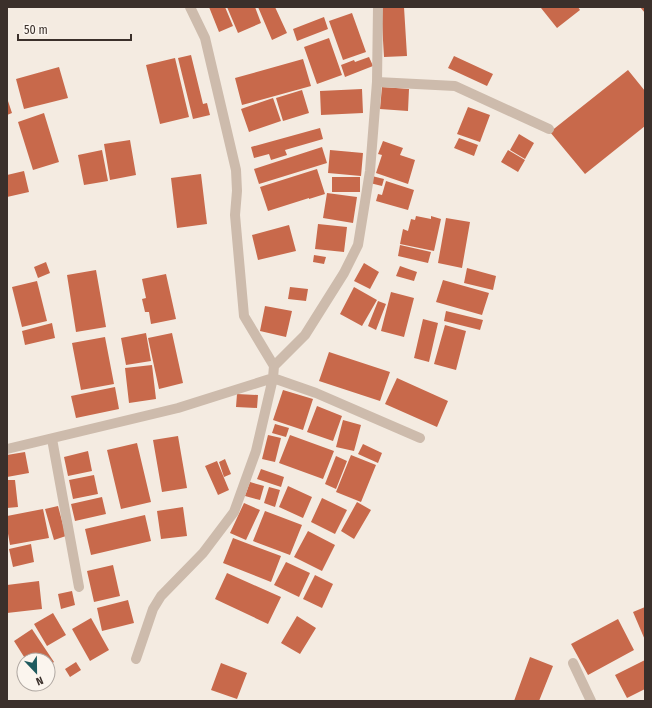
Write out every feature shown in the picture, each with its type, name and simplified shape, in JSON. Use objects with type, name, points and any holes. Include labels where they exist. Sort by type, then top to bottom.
[{"type":"street","points":[[136,659],[153,609],[161,596],[203,553],[234,512],[256,451],[273,378],[274,366],[244,316],[236,215],[236,170],[205,38],[190,7]]},
{"type":"street","points":[[274,366],[305,334],[344,273],[358,245],[370,171],[377,82],[378,7]]},
{"type":"street","points":[[377,82],[455,86],[549,129]]},
{"type":"street","points":[[7,449],[178,408],[273,378],[316,393],[420,438]]},
{"type":"street","points":[[52,439],[79,587]]},
{"type":"street","points":[[573,663],[591,701]]},
{"type":"building","points":[[209,7],[225,7],[233,26],[219,32]]},
{"type":"building","points":[[227,7],[255,7],[261,23],[238,33]]},
{"type":"building","points":[[258,7],[275,7],[287,33],[272,40]]},
{"type":"building","points":[[381,7],[404,7],[407,56],[384,57]]},
{"type":"building","points":[[578,7],[580,10],[557,28],[541,8]]},
{"type":"building","points":[[640,7],[645,7],[645,13]]},
{"type":"building","points":[[352,13],[366,52],[343,60],[329,21]]},
{"type":"building","points":[[324,17],[328,29],[297,41],[293,29]]},
{"type":"building","points":[[329,38],[342,75],[317,84],[304,47]]},
{"type":"building","points":[[191,55],[203,104],[207,103],[210,115],[193,119],[178,58]]},
{"type":"building","points":[[454,56],[493,74],[487,86],[448,68]]},
{"type":"building","points":[[369,57],[373,66],[345,77],[341,65],[354,60],[355,62]]},
{"type":"building","points":[[175,58],[189,117],[160,124],[146,65]]},
{"type":"building","points":[[303,59],[311,86],[242,105],[235,78]]},
{"type":"building","points":[[59,67],[68,98],[24,109],[16,79]]},
{"type":"building","points":[[628,70],[645,91],[645,126],[585,174],[550,132]]},
{"type":"building","points":[[382,87],[409,89],[408,111],[380,109]]},
{"type":"building","points":[[362,89],[363,113],[321,115],[320,91]]},
{"type":"building","points":[[302,90],[309,113],[283,121],[276,98]]},
{"type":"building","points":[[7,98],[12,113],[7,115]]},
{"type":"building","points":[[273,98],[281,121],[249,132],[241,109]]},
{"type":"building","points":[[468,107],[490,115],[480,142],[457,134]]},
{"type":"building","points":[[44,113],[59,162],[33,170],[18,122]]},
{"type":"building","points":[[320,128],[323,139],[285,150],[287,155],[271,160],[269,154],[254,158],[251,147]]},
{"type":"building","points":[[519,134],[534,143],[525,159],[510,150]]},
{"type":"building","points":[[459,138],[478,145],[474,156],[454,148]]},
{"type":"building","points":[[130,140],[136,175],[110,180],[104,144]]},
{"type":"building","points":[[383,141],[403,148],[400,155],[415,160],[408,184],[376,173],[382,155],[378,154]]},
{"type":"building","points":[[322,147],[327,163],[259,184],[254,169]]},
{"type":"building","points":[[102,150],[108,181],[84,185],[78,155]]},
{"type":"building","points":[[330,150],[363,153],[361,176],[328,173]]},
{"type":"building","points":[[508,150],[525,160],[518,172],[501,162]]},
{"type":"building","points":[[317,169],[325,194],[268,211],[260,187]]},
{"type":"building","points":[[24,171],[29,192],[7,197],[7,175]]},
{"type":"building","points":[[201,174],[207,224],[177,228],[171,178]]},
{"type":"building","points":[[372,176],[384,179],[382,186],[370,183]]},
{"type":"building","points":[[332,177],[360,177],[360,192],[332,192]]},
{"type":"building","points":[[386,181],[414,190],[408,210],[376,201],[378,194],[382,195]]},
{"type":"building","points":[[327,193],[357,197],[353,223],[323,218]]},
{"type":"building","points":[[416,216],[431,219],[431,216],[441,219],[434,251],[400,244],[403,229],[408,231],[411,219],[415,220]]},
{"type":"building","points":[[446,218],[470,222],[462,268],[438,263]]},
{"type":"building","points":[[318,224],[347,227],[344,252],[315,249]]},
{"type":"building","points":[[289,225],[296,251],[258,260],[252,235]]},
{"type":"building","points":[[400,245],[431,252],[428,263],[398,256]]},
{"type":"building","points":[[314,255],[326,257],[324,264],[313,262]]},
{"type":"building","points":[[46,262],[50,273],[38,278],[34,267]]},
{"type":"building","points":[[364,263],[379,272],[370,289],[354,281]]},
{"type":"building","points":[[400,266],[417,272],[414,281],[396,276]]},
{"type":"building","points":[[467,268],[496,276],[493,290],[464,283]]},
{"type":"building","points":[[96,270],[106,327],[76,332],[67,275]]},
{"type":"building","points":[[166,274],[176,319],[151,324],[149,312],[145,312],[142,299],[146,298],[142,279]]},
{"type":"building","points":[[443,280],[489,293],[482,315],[436,302]]},
{"type":"building","points":[[37,281],[47,321],[22,327],[12,287]]},
{"type":"building","points":[[290,287],[308,289],[306,301],[288,299]]},
{"type":"building","points":[[354,287],[377,300],[362,326],[340,314]]},
{"type":"building","points":[[391,292],[414,298],[404,337],[381,331]]},
{"type":"building","points":[[378,301],[386,304],[376,330],[368,326]]},
{"type":"building","points":[[265,306],[292,311],[286,337],[260,331]]},
{"type":"building","points":[[446,311],[483,320],[480,330],[444,321]]},
{"type":"building","points":[[423,319],[438,323],[429,362],[414,358]]},
{"type":"building","points":[[52,323],[55,338],[25,345],[22,331]]},
{"type":"building","points":[[445,325],[466,331],[456,370],[434,364]]},
{"type":"building","points":[[146,333],[151,361],[126,365],[121,338]]},
{"type":"building","points":[[172,333],[183,383],[159,389],[148,338]]},
{"type":"building","points":[[105,337],[114,384],[81,390],[72,343]]},
{"type":"building","points":[[329,352],[390,372],[380,401],[319,381]]},
{"type":"building","points":[[152,365],[156,399],[129,403],[125,368]]},
{"type":"building","points":[[397,378],[448,401],[437,427],[385,404]]},
{"type":"building","points":[[115,387],[119,409],[76,418],[71,396]]},
{"type":"building","points":[[283,390],[313,399],[303,430],[273,420]]},
{"type":"building","points":[[237,394],[258,395],[257,408],[236,407]]},
{"type":"building","points":[[317,406],[342,416],[333,441],[307,432]]},
{"type":"building","points":[[343,420],[361,425],[354,451],[336,447]]},
{"type":"building","points":[[275,424],[289,428],[286,437],[272,433]]},
{"type":"building","points":[[268,435],[281,438],[275,462],[262,459]]},
{"type":"building","points":[[290,435],[334,451],[323,479],[279,463]]},
{"type":"building","points":[[178,436],[187,488],[162,492],[153,440]]},
{"type":"building","points":[[137,443],[151,502],[121,509],[107,450]]},
{"type":"building","points":[[363,444],[382,453],[378,463],[358,454]]},
{"type":"building","points":[[88,451],[92,471],[68,476],[64,457]]},
{"type":"building","points":[[25,452],[29,473],[7,477],[7,455]]},
{"type":"building","points":[[351,455],[376,465],[361,502],[336,492]]},
{"type":"building","points":[[336,456],[347,461],[336,489],[325,484]]},
{"type":"building","points":[[225,459],[231,474],[224,477],[219,462]]},
{"type":"building","points":[[217,461],[229,490],[218,495],[205,466]]},
{"type":"building","points":[[261,469],[284,477],[281,487],[257,479]]},
{"type":"building","points":[[94,475],[98,494],[73,499],[69,480]]},
{"type":"building","points":[[7,480],[15,480],[18,507],[7,508]]},
{"type":"building","points":[[250,482],[264,486],[260,500],[245,496]]},
{"type":"building","points":[[288,486],[312,497],[303,518],[279,507]]},
{"type":"building","points":[[269,487],[280,490],[275,507],[264,503]]},
{"type":"building","points":[[102,497],[106,514],[75,521],[71,504]]},
{"type":"building","points":[[322,498],[347,510],[335,534],[311,522]]},
{"type":"building","points":[[357,502],[371,510],[354,539],[341,531]]},
{"type":"building","points":[[244,503],[260,510],[246,540],[230,533]]},
{"type":"building","points":[[58,506],[66,536],[54,540],[45,509]]},
{"type":"building","points":[[183,507],[187,536],[161,539],[157,511]]},
{"type":"building","points":[[43,509],[49,538],[10,545],[7,528],[7,516]]},
{"type":"building","points":[[265,511],[302,525],[290,555],[253,541]]},
{"type":"building","points":[[145,515],[151,541],[91,555],[85,529]]},
{"type":"building","points":[[308,531],[335,545],[322,571],[294,557]]},
{"type":"building","points":[[233,538],[281,556],[271,582],[223,563]]},
{"type":"building","points":[[31,544],[34,562],[13,567],[9,549]]},
{"type":"building","points":[[286,562],[310,573],[299,597],[274,585]]},
{"type":"building","points":[[113,565],[120,596],[94,602],[87,571]]},
{"type":"building","points":[[227,573],[281,597],[268,624],[215,599]]},
{"type":"building","points":[[315,575],[333,584],[322,608],[303,599]]},
{"type":"building","points":[[39,581],[42,609],[7,613],[7,585]]},
{"type":"building","points":[[72,591],[75,605],[61,609],[58,594]]},
{"type":"building","points":[[128,600],[134,623],[102,631],[97,608]]},
{"type":"building","points":[[645,607],[645,640],[633,612]]},
{"type":"building","points":[[53,613],[66,635],[47,646],[34,624]]},
{"type":"building","points":[[297,616],[316,628],[300,654],[281,643]]},
{"type":"building","points":[[91,618],[109,650],[90,661],[72,629]]},
{"type":"building","points":[[618,619],[634,650],[588,675],[571,644]]},
{"type":"building","points":[[32,629],[47,652],[21,652],[14,641]]},
{"type":"building","points":[[530,657],[553,666],[539,701],[514,701]]},
{"type":"building","points":[[645,660],[645,689],[627,698],[615,675]]},
{"type":"building","points":[[76,662],[81,670],[70,677],[65,669]]},
{"type":"building","points":[[221,663],[247,673],[237,699],[211,690]]}]
